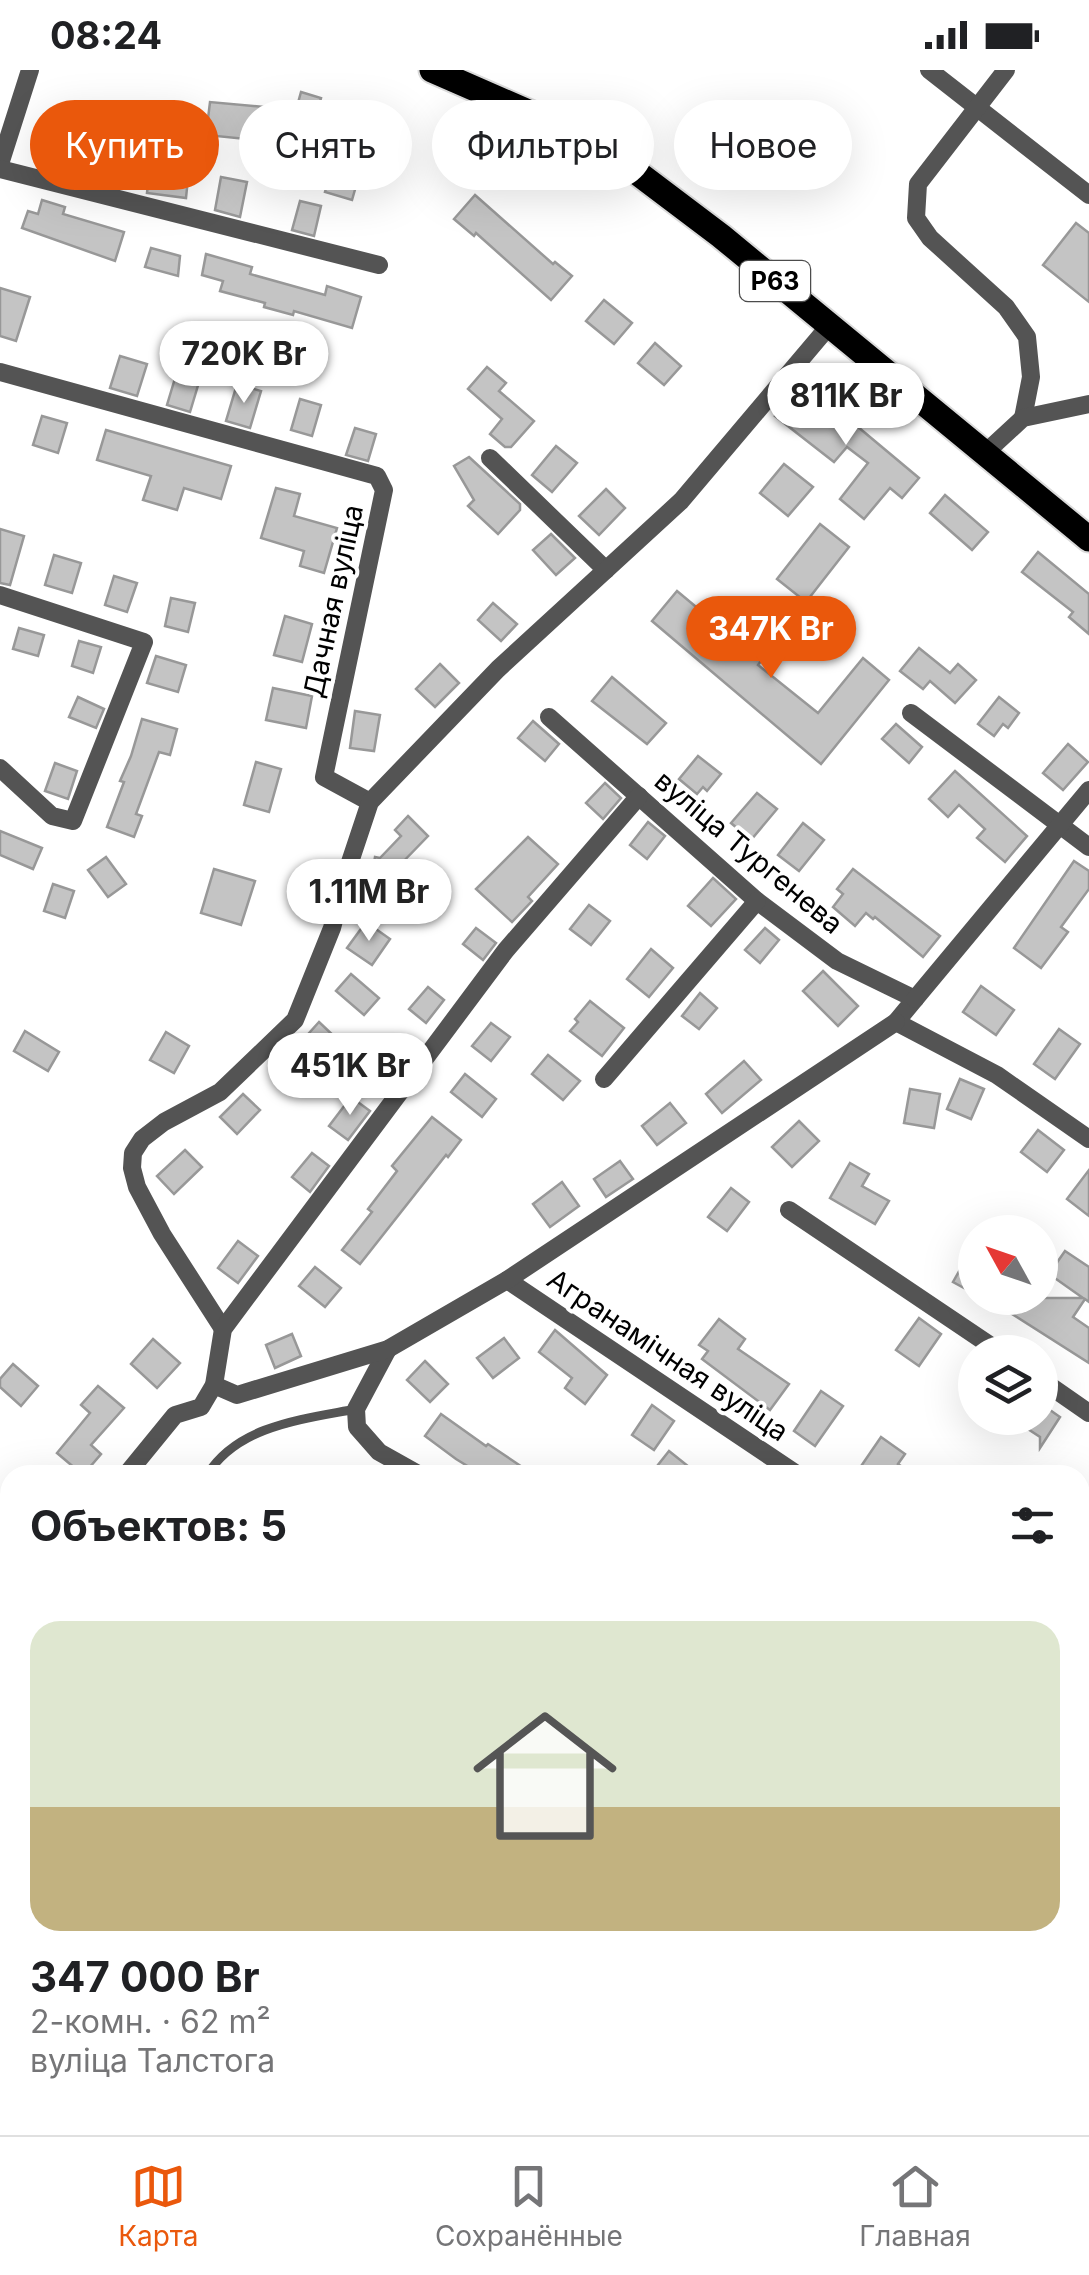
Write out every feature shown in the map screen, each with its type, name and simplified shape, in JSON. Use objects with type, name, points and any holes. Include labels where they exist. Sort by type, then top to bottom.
[{"type":"main road","name":"Р63","points":[[432,70],[568,129],[631,168],[721,236],[1089,539]]},
{"type":"street","points":[[30,70],[0,166],[379,265]]},
{"type":"street","points":[[929,70],[1089,194]]},
{"type":"street","points":[[1006,70],[918,184],[916,218],[930,238],[1006,308],[1026,337],[1031,377],[1023,418]]},
{"type":"street","points":[[223,1329],[137,1187],[133,1153],[142,1139],[164,1122],[220,1092],[295,1020],[332,928],[346,871],[370,802],[498,669],[681,501],[829,326]]},
{"type":"street","name":"Дачная вуліца","points":[[0,372],[377,476],[384,490],[324,778],[370,802]]},
{"type":"street","points":[[984,454],[1023,418],[1089,404]]},
{"type":"street","points":[[490,458],[606,570]]},
{"type":"street","points":[[0,595],[144,642],[73,821],[52,816],[0,768]]},
{"type":"street","points":[[911,713],[1089,848]]},
{"type":"street","name":"вуліца Тургенева","points":[[548,717],[758,901],[837,961],[915,999]]},
{"type":"street","points":[[214,1384],[237,1394],[388,1349],[507,1280],[896,1022],[1089,790]]},
{"type":"street","points":[[134,1465],[175,1416],[201,1407],[214,1384],[223,1329],[506,950],[639,796]]},
{"type":"street","points":[[604,1079],[758,901]]},
{"type":"street","points":[[896,1022],[997,1076],[1089,1139]]},
{"type":"street","points":[[789,1210],[975,1335]]},
{"type":"street","name":"Агранамічная вуліца","points":[[507,1280],[783,1465]]},
{"type":"street","points":[[388,1349],[356,1408],[357,1427],[378,1452],[398,1465]]},
{"type":"street","points":[[1058,1392],[1089,1412]]},
{"type":"lane","points":[[213,1465],[257,1432],[356,1408]]},
{"type":"building","points":[[301,92],[321,98],[320,100],[299,100]]},
{"type":"building","points":[[219,103],[239,105],[239,138],[219,136]]},
{"type":"building","points":[[221,177],[239,180],[239,190],[245,190],[240,217],[215,210]]},
{"type":"building","points":[[147,190],[187,190],[186,198],[147,193]]},
{"type":"building","points":[[326,190],[355,190],[352,200]]},
{"type":"building","points":[[475,195],[572,276],[551,300],[476,233],[474,236],[454,219]]},
{"type":"building","points":[[42,200],[65,207],[63,214],[124,232],[115,261],[22,228],[28,211],[38,214]]},
{"type":"building","points":[[300,201],[321,206],[314,236],[292,230]]},
{"type":"building","points":[[1076,223],[1089,233],[1089,302],[1043,265]]},
{"type":"building","points":[[151,248],[180,256],[178,276],[145,267]]},
{"type":"building","points":[[206,254],[252,267],[250,274],[325,295],[327,286],[361,297],[352,328],[294,311],[293,315],[264,307],[265,303],[220,291],[223,281],[202,275]]},
{"type":"building","points":[[0,288],[30,297],[16,341],[0,336]]},
{"type":"building","points":[[604,300],[632,323],[614,344],[586,321]]},
{"type":"building","points":[[655,343],[681,366],[664,385],[638,363]]},
{"type":"building","points":[[120,356],[147,364],[137,396],[110,388]]},
{"type":"building","points":[[487,367],[506,383],[499,391],[534,421],[511,447],[505,447],[490,434],[502,419],[468,389]]},
{"type":"building","points":[[176,375],[199,382],[190,412],[167,405]]},
{"type":"building","points":[[803,381],[919,478],[902,498],[890,488],[864,519],[840,499],[868,463],[847,447],[834,462],[775,416]]},
{"type":"building","points":[[237,384],[261,391],[250,428],[226,421]]},
{"type":"building","points":[[300,399],[321,405],[312,436],[291,430]]},
{"type":"building","points":[[42,416],[67,423],[58,453],[33,445]]},
{"type":"building","points":[[355,428],[376,434],[368,461],[346,455]]},
{"type":"building","points":[[106,430],[231,466],[221,499],[184,488],[177,510],[143,500],[151,476],[97,460]]},
{"type":"building","points":[[556,446],[577,463],[552,492],[532,475]]},
{"type":"building","points":[[469,457],[520,504],[520,510],[498,534],[468,506],[474,500],[454,466]]},
{"type":"building","points":[[784,464],[813,487],[788,516],[760,493]]},
{"type":"building","points":[[276,488],[300,494],[294,516],[337,528],[324,573],[300,566],[304,551],[261,538]]},
{"type":"building","points":[[606,489],[625,508],[599,535],[579,516]]},
{"type":"building","points":[[945,495],[988,532],[972,550],[930,513]]},
{"type":"building","points":[[820,524],[849,547],[806,602],[777,579]]},
{"type":"building","points":[[0,529],[24,536],[10,585],[0,583]]},
{"type":"building","points":[[551,534],[575,558],[556,575],[533,550]]},
{"type":"building","points":[[1038,552],[1089,594],[1089,634],[1069,617],[1073,612],[1022,572]]},
{"type":"building","points":[[54,555],[81,563],[72,593],[45,585]]},
{"type":"building","points":[[114,576],[137,583],[127,612],[105,605]]},
{"type":"building","points":[[677,591],[818,713],[863,658],[889,680],[821,764],[652,621]]},
{"type":"building","points":[[171,598],[195,603],[188,632],[165,626]]},
{"type":"building","points":[[493,603],[517,624],[501,641],[478,620]]},
{"type":"building","points":[[285,616],[312,624],[302,662],[274,655]]},
{"type":"building","points":[[19,628],[44,635],[38,656],[13,649]]},
{"type":"building","points":[[79,641],[101,647],[93,673],[72,666]]},
{"type":"building","points":[[919,648],[950,673],[958,664],[976,680],[955,703],[930,681],[923,689],[900,671]]},
{"type":"building","points":[[156,656],[186,665],[178,692],[147,683]]},
{"type":"building","points":[[440,664],[459,683],[435,707],[416,689]]},
{"type":"building","points":[[612,677],[666,723],[647,744],[592,701]]},
{"type":"building","points":[[273,688],[312,696],[306,728],[266,720]]},
{"type":"building","points":[[78,697],[104,709],[96,728],[69,717]]},
{"type":"building","points":[[999,697],[1019,713],[1008,728],[1003,724],[994,736],[978,724]]},
{"type":"building","points":[[355,711],[380,715],[374,751],[350,748]]},
{"type":"building","points":[[142,719],[177,729],[170,755],[159,752],[136,814],[142,816],[134,837],[107,827]]},
{"type":"building","points":[[533,721],[559,744],[545,761],[518,738]]},
{"type":"building","points":[[896,724],[922,747],[909,763],[882,739]]},
{"type":"building","points":[[1068,744],[1088,762],[1063,790],[1043,773]]},
{"type":"building","points":[[698,756],[721,774],[707,791],[703,787],[697,794],[679,779]]},
{"type":"building","points":[[256,762],[281,769],[269,812],[244,805]]},
{"type":"building","points":[[55,763],[77,771],[68,799],[45,791]]},
{"type":"building","points":[[955,771],[1027,836],[1005,862],[977,838],[985,829],[959,805],[948,817],[929,799]]},
{"type":"building","points":[[605,783],[621,798],[603,819],[586,803]]},
{"type":"building","points":[[757,793],[777,809],[751,840],[731,823]]},
{"type":"building","points":[[408,816],[428,836],[398,867],[393,892],[370,887],[375,857],[380,858],[401,836],[395,830]]},
{"type":"building","points":[[648,822],[665,836],[647,859],[630,845]]},
{"type":"building","points":[[803,823],[824,840],[799,871],[778,855]]},
{"type":"building","points":[[0,831],[42,848],[33,869],[0,855]]},
{"type":"building","points":[[528,837],[558,864],[512,922],[476,889]]},
{"type":"building","points":[[106,857],[126,884],[108,897],[88,870]]},
{"type":"building","points":[[1074,861],[1089,871],[1089,889],[1061,927],[1068,932],[1041,968],[1014,948]]},
{"type":"building","points":[[214,869],[255,881],[241,925],[201,913]]},
{"type":"building","points":[[853,869],[940,936],[923,957],[875,917],[866,913],[855,926],[833,907],[843,894],[837,889]]},
{"type":"building","points":[[713,878],[736,899],[711,926],[688,906]]},
{"type":"building","points":[[53,884],[74,891],[65,918],[44,911]]},
{"type":"building","points":[[589,905],[610,921],[591,945],[570,929]]},
{"type":"building","points":[[366,922],[390,939],[372,965],[347,948]]},
{"type":"building","points":[[476,928],[496,943],[483,960],[463,944]]},
{"type":"building","points":[[765,928],[779,940],[760,963],[745,950]]},
{"type":"building","points":[[651,949],[673,968],[649,997],[627,979]]},
{"type":"building","points":[[823,971],[858,1006],[838,1026],[803,991]]},
{"type":"building","points":[[351,974],[379,998],[364,1015],[336,991]]},
{"type":"building","points":[[981,986],[1014,1010],[996,1035],[963,1012]]},
{"type":"building","points":[[428,987],[444,1000],[426,1023],[409,1009]]},
{"type":"building","points":[[700,993],[717,1008],[699,1029],[682,1016]]},
{"type":"building","points":[[590,1001],[624,1028],[602,1056],[570,1031]]},
{"type":"building","points":[[319,1022],[336,1038],[310,1067],[293,1051]]},
{"type":"building","points":[[491,1023],[510,1037],[491,1061],[472,1046]]},
{"type":"building","points":[[1059,1029],[1080,1044],[1055,1079],[1034,1064]]},
{"type":"building","points":[[25,1031],[59,1052],[48,1071],[14,1051]]},
{"type":"building","points":[[166,1032],[189,1046],[174,1073],[150,1060]]},
{"type":"building","points":[[548,1055],[580,1081],[563,1100],[532,1074]]},
{"type":"building","points":[[744,1061],[761,1080],[722,1113],[706,1094]]},
{"type":"building","points":[[465,1074],[496,1099],[482,1117],[451,1092]]},
{"type":"building","points":[[960,1079],[984,1089],[971,1119],[947,1109]]},
{"type":"building","points":[[910,1089],[940,1094],[934,1128],[904,1123]]},
{"type":"building","points":[[243,1094],[260,1110],[237,1134],[220,1117]]},
{"type":"building","points":[[351,1097],[370,1111],[348,1140],[329,1126]]},
{"type":"building","points":[[670,1103],[686,1123],[657,1145],[642,1126]]},
{"type":"building","points":[[432,1117],[461,1140],[360,1264],[342,1250],[397,1171],[392,1166]]},
{"type":"building","points":[[799,1121],[819,1141],[792,1167],[772,1147]]},
{"type":"building","points":[[1038,1130],[1064,1150],[1047,1172],[1021,1152]]},
{"type":"building","points":[[185,1150],[202,1167],[174,1194],[157,1176]]},
{"type":"building","points":[[312,1153],[329,1166],[310,1192],[292,1177]]},
{"type":"building","points":[[620,1161],[633,1179],[606,1197],[594,1179]]},
{"type":"building","points":[[850,1163],[869,1174],[862,1186],[889,1201],[875,1224],[830,1198]]},
{"type":"building","points":[[1089,1170],[1089,1216],[1067,1199]]},
{"type":"building","points":[[562,1182],[579,1206],[550,1227],[533,1204]]},
{"type":"building","points":[[731,1188],[749,1202],[727,1231],[708,1217]]},
{"type":"building","points":[[238,1241],[258,1256],[238,1283],[218,1268]]},
{"type":"building","points":[[1065,1251],[1089,1267],[1089,1302],[1085,1299],[1073,1317],[1089,1328],[1089,1363],[1058,1343],[1058,1335],[1045,1335],[1014,1315],[1058,1315],[1058,1298],[1083,1298],[1058,1280],[1058,1261]]},
{"type":"building","points":[[315,1267],[341,1288],[325,1307],[299,1286]]},
{"type":"building","points":[[919,1318],[941,1334],[919,1366],[896,1350]]},
{"type":"building","points":[[719,1319],[745,1339],[738,1349],[789,1384],[770,1410],[702,1359],[708,1351],[699,1345]]},
{"type":"building","points":[[555,1330],[607,1375],[585,1404],[565,1388],[572,1378],[539,1352]]},
{"type":"building","points":[[292,1334],[301,1356],[275,1368],[266,1345]]},
{"type":"building","points":[[504,1338],[519,1358],[493,1378],[477,1358]]},
{"type":"building","points":[[153,1339],[180,1363],[157,1388],[131,1364]]},
{"type":"building","points":[[425,1361],[448,1384],[430,1402],[407,1380]]},
{"type":"building","points":[[13,1364],[38,1386],[21,1406],[0,1387],[0,1379]]},
{"type":"building","points":[[98,1386],[124,1408],[91,1445],[101,1454],[92,1465],[71,1465],[57,1453],[90,1413],[81,1405]]},
{"type":"building","points":[[821,1391],[843,1406],[815,1446],[794,1431]]},
{"type":"building","points":[[652,1405],[674,1421],[654,1450],[632,1435]]},
{"type":"building","points":[[441,1414],[519,1465],[466,1465],[425,1436]]},
{"type":"building","points":[[881,1437],[905,1454],[899,1465],[862,1465]]},
{"type":"building","points":[[669,1451],[686,1465],[658,1465]]}]
